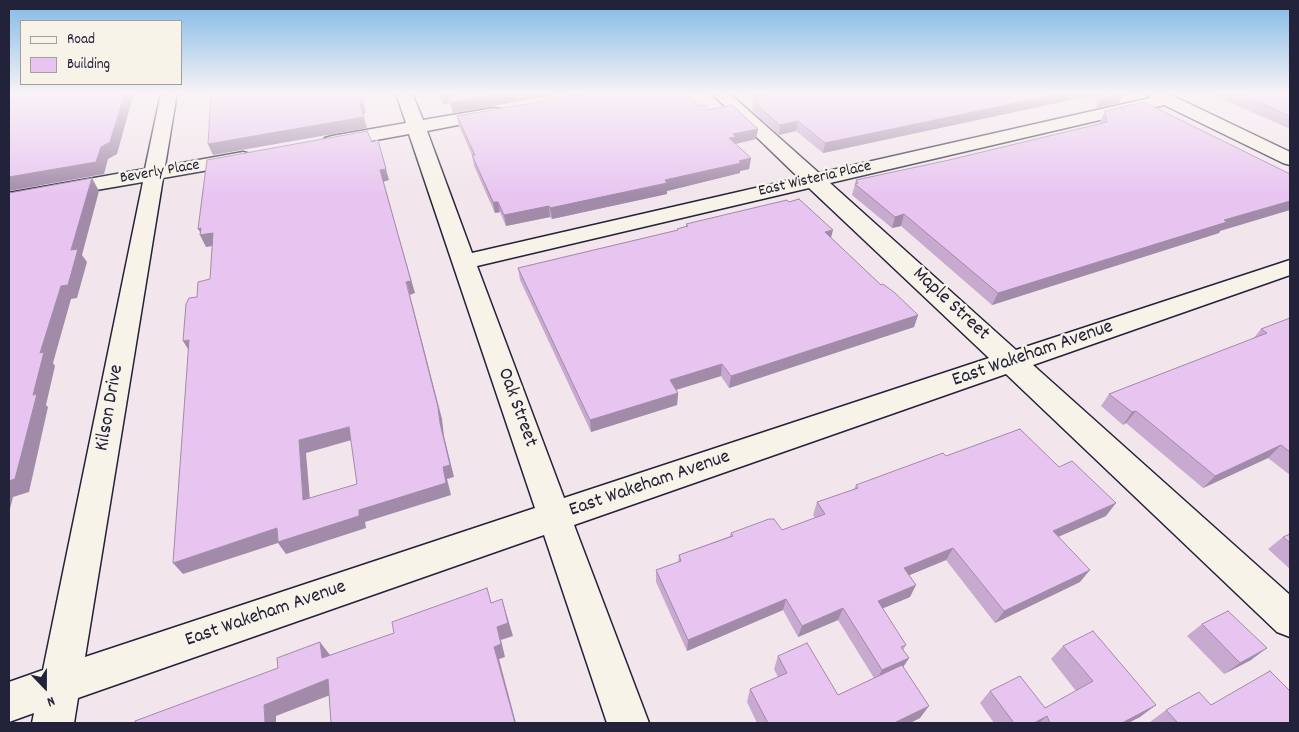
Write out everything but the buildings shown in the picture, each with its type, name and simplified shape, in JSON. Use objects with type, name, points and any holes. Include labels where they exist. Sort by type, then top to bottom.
[{"type":"street","name":"Kilson Drive","points":[[53,723],[163,127]]},
{"type":"street","points":[[319,144],[415,127]]},
{"type":"street","name":"Oak Street","points":[[416,127],[628,723]]},
{"type":"street","name":"Maple Street","points":[[757,127],[1290,619]]},
{"type":"street","name":"East Wisteria Place","points":[[464,262],[1032,127]]},
{"type":"street","points":[[1224,127],[1290,159]]},
{"type":"street","name":"Beverly Place","points":[[9,200],[261,155]]},
{"type":"street","name":"East Wakeham Avenue","points":[[9,702],[1290,267]]}]
